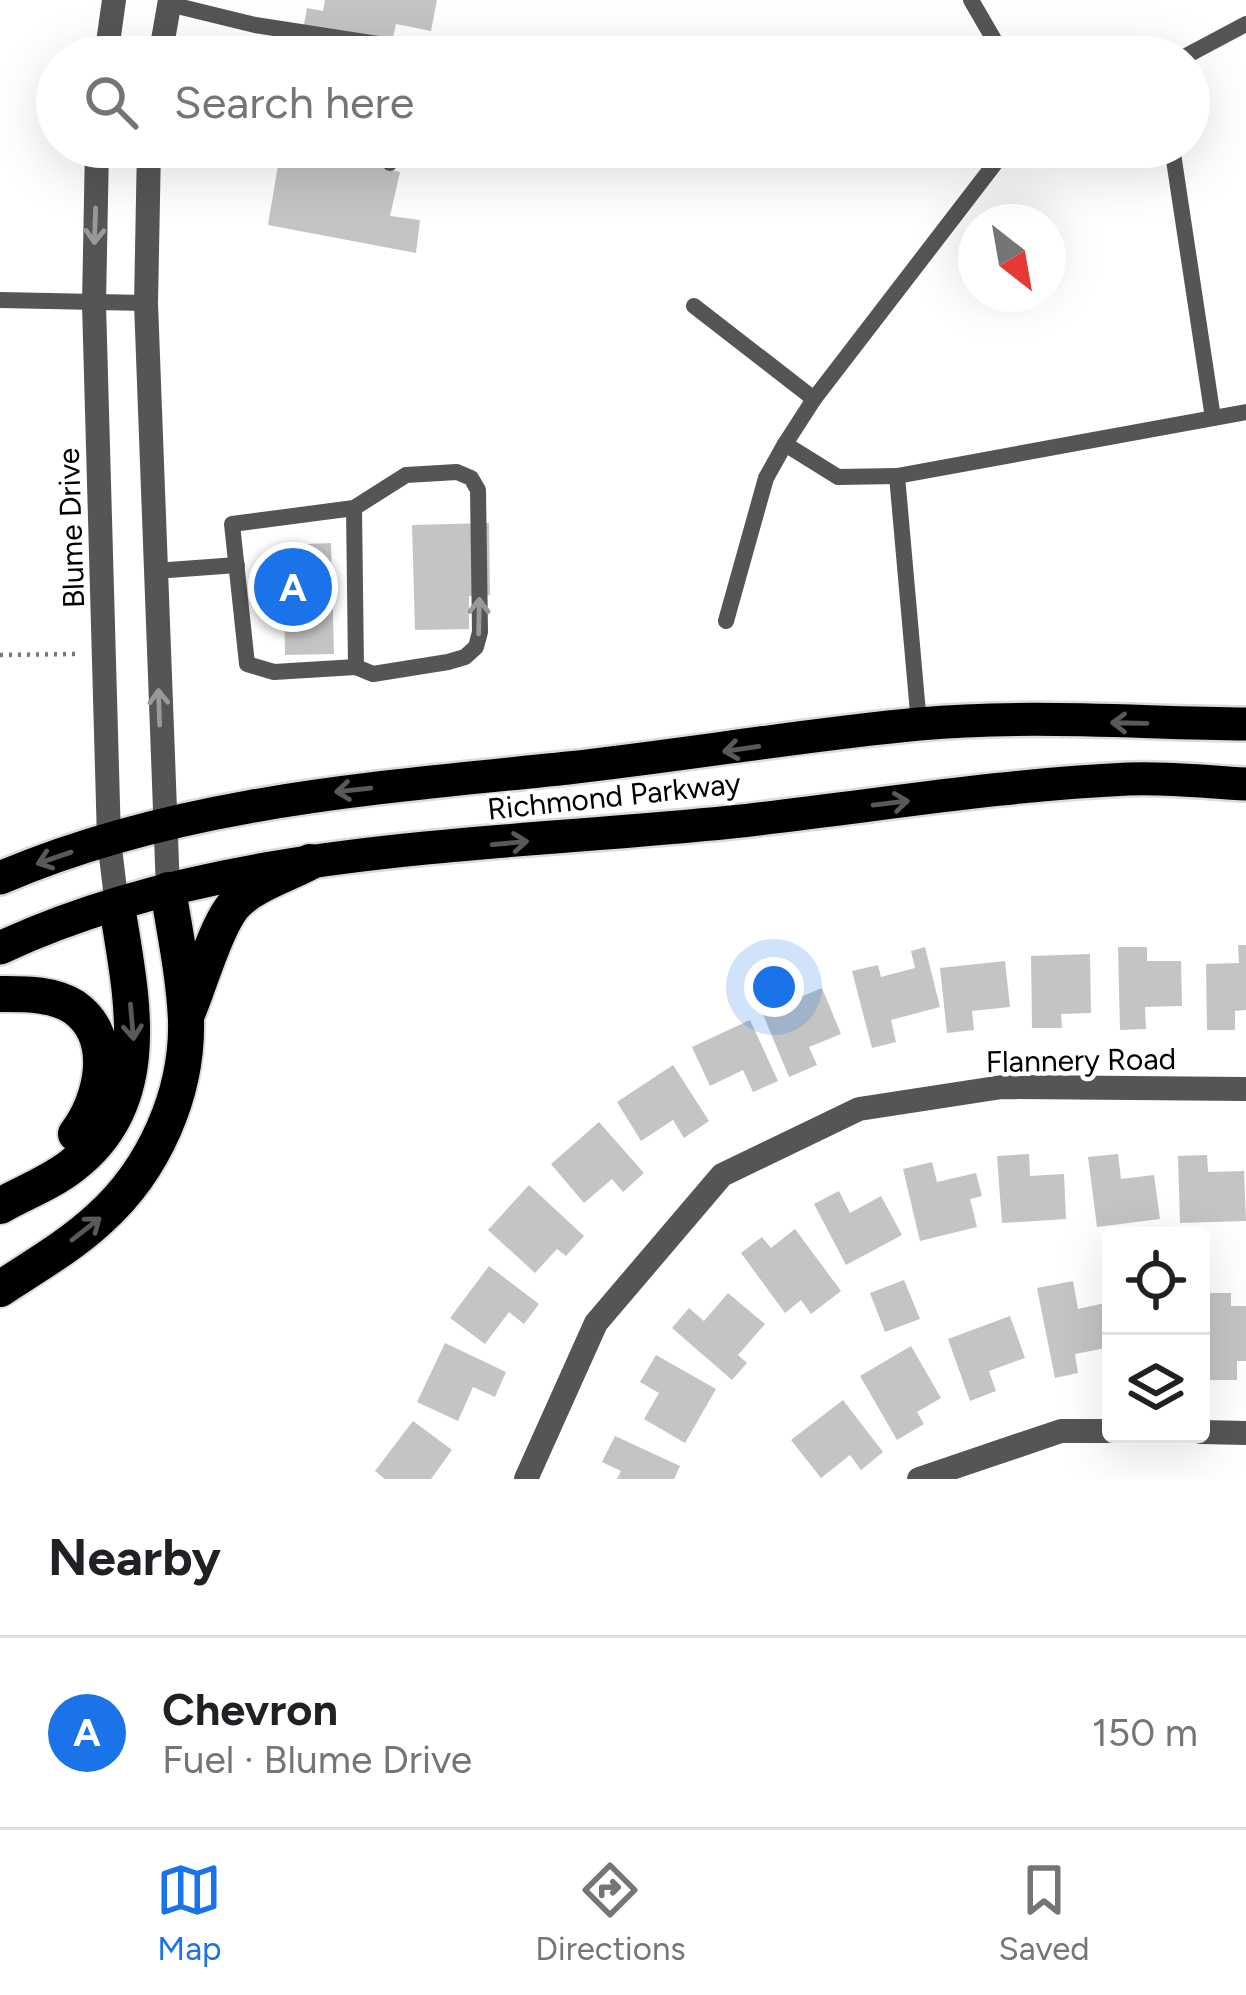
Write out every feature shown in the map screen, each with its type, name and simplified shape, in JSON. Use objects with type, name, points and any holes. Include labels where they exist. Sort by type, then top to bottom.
[{"type":"highway","name":"Richmond Parkway","points":[[0,878],[163,824],[330,792],[715,752],[919,724],[995,720],[1246,724]]},
{"type":"highway","name":"Richmond Parkway","points":[[0,948],[45,927],[168,890],[310,862],[733,822],[1064,784],[1132,779],[1246,784]]},
{"type":"highway","points":[[186,1018],[214,940],[236,902],[310,862]]},
{"type":"highway","points":[[0,1288],[100,1219],[130,1186],[170,1119],[186,1018],[168,890]]},
{"type":"highway","points":[[0,1207],[72,1167],[108,1130],[128,1089],[134,1041],[117,906]]},
{"type":"highway","points":[[0,994],[39,994],[75,1008],[97,1038],[102,1081],[90,1116],[38,1184]]},
{"type":"street","points":[[109,36],[114,0]]},
{"type":"street","points":[[164,36],[170,2]]},
{"type":"street","name":"Blume Drive","points":[[97,168],[94,304],[109,840],[117,906]]},
{"type":"street","points":[[149,168],[146,303],[168,890]]},
{"type":"street","name":"Flannery Road","points":[[526,1479],[596,1323],[722,1175],[859,1109],[1002,1087],[1246,1089]]},
{"type":"street","points":[[919,1479],[1061,1431],[1102,1431]]},
{"type":"street","points":[[1210,1432],[1246,1433]]},
{"type":"lane","points":[[971,0],[992,36]]},
{"type":"lane","points":[[170,2],[316,36]]},
{"type":"lane","points":[[1210,43],[1246,24]]},
{"type":"lane","points":[[726,621],[766,478],[785,444],[814,399],[991,168]]},
{"type":"lane","points":[[1175,168],[1214,418]]},
{"type":"lane","points":[[0,300],[146,303]]},
{"type":"lane","points":[[694,306],[814,399]]},
{"type":"lane","points":[[785,444],[838,477],[897,476],[1246,412]]},
{"type":"lane","points":[[457,472],[471,478],[478,490],[480,632],[476,647],[448,662],[373,674],[356,668],[274,672],[247,664],[237,566],[232,524],[354,508],[406,475],[457,472]]},
{"type":"lane","points":[[897,476],[919,724]]},
{"type":"lane","points":[[354,508],[356,668]]},
{"type":"lane","points":[[155,571],[237,566]]},
{"type":"path","points":[[0,655],[105,653]]},
{"type":"building","points":[[325,0],[437,0],[431,31],[396,24],[393,36],[302,36],[307,8],[323,11]]},
{"type":"building","points":[[278,168],[400,172],[390,216],[420,220],[416,253],[268,225]]},
{"type":"building","points":[[489,523],[490,595],[469,596],[469,629],[415,630],[412,525]]},
{"type":"building","points":[[331,543],[334,654],[285,655],[283,545]]},
{"type":"building","points":[[1238,945],[1246,945],[1246,1010],[1235,1011],[1235,1030],[1207,1030],[1206,964],[1239,963]]},
{"type":"building","points":[[925,947],[940,1007],[891,1020],[896,1042],[872,1048],[852,971],[878,965],[881,977],[915,968],[911,951]]},
{"type":"building","points":[[1118,947],[1147,947],[1147,961],[1181,961],[1182,1006],[1145,1007],[1146,1029],[1120,1030]]},
{"type":"building","points":[[1090,954],[1091,1013],[1061,1014],[1062,1028],[1032,1028],[1031,956]]},
{"type":"building","points":[[1005,961],[1010,1007],[972,1011],[974,1030],[947,1033],[940,968]]},
{"type":"building","points":[[822,988],[841,1034],[809,1047],[817,1065],[789,1077],[757,1000],[779,991],[784,1004]]},
{"type":"building","points":[[750,1020],[778,1081],[753,1092],[743,1070],[710,1086],[692,1047]]},
{"type":"building","points":[[673,1065],[709,1121],[684,1138],[673,1120],[641,1141],[617,1102]]},
{"type":"building","points":[[599,1122],[644,1173],[623,1192],[612,1179],[584,1203],[551,1164]]},
{"type":"building","points":[[1029,1154],[1030,1176],[1064,1174],[1066,1219],[1002,1223],[997,1156]]},
{"type":"building","points":[[1118,1154],[1121,1179],[1154,1175],[1160,1219],[1097,1227],[1088,1157]]},
{"type":"building","points":[[1207,1155],[1208,1172],[1244,1171],[1246,1221],[1180,1223],[1178,1156]]},
{"type":"building","points":[[932,1162],[937,1182],[976,1173],[982,1196],[970,1199],[977,1227],[920,1241],[903,1169]]},
{"type":"building","points":[[529,1185],[584,1236],[566,1256],[557,1249],[535,1273],[488,1230]]},
{"type":"building","points":[[839,1191],[850,1213],[881,1196],[902,1235],[846,1265],[814,1204]]},
{"type":"building","points":[[795,1229],[841,1291],[811,1314],[801,1300],[785,1313],[741,1253],[762,1237],[771,1248]]},
{"type":"building","points":[[489,1266],[539,1304],[524,1324],[509,1312],[485,1344],[450,1318]]},
{"type":"building","points":[[904,1280],[920,1319],[885,1332],[870,1293]]},
{"type":"building","points":[[1073,1281],[1078,1309],[1102,1304],[1102,1349],[1075,1354],[1078,1373],[1055,1378],[1037,1288]]},
{"type":"building","points":[[728,1293],[765,1324],[738,1355],[747,1363],[732,1380],[672,1328],[689,1308],[704,1321]]},
{"type":"building","points":[[1210,1293],[1231,1293],[1231,1306],[1246,1306],[1246,1361],[1237,1361],[1237,1380],[1210,1380]]},
{"type":"building","points":[[1010,1316],[1025,1358],[989,1371],[996,1391],[970,1401],[948,1339]]},
{"type":"building","points":[[445,1343],[506,1372],[495,1397],[473,1387],[458,1421],[417,1402]]},
{"type":"building","points":[[911,1346],[941,1398],[917,1412],[924,1424],[897,1440],[860,1376]]},
{"type":"building","points":[[656,1355],[716,1389],[685,1443],[644,1419],[659,1393],[640,1382]]},
{"type":"building","points":[[843,1400],[883,1452],[861,1470],[850,1455],[821,1478],[791,1440]]},
{"type":"building","points":[[413,1421],[452,1450],[431,1479],[385,1479],[375,1471]]},
{"type":"building","points":[[615,1436],[680,1466],[674,1479],[617,1479],[621,1471],[602,1462]]},
{"type":"place","name":"Chevron","points":[[293,587]]}]
